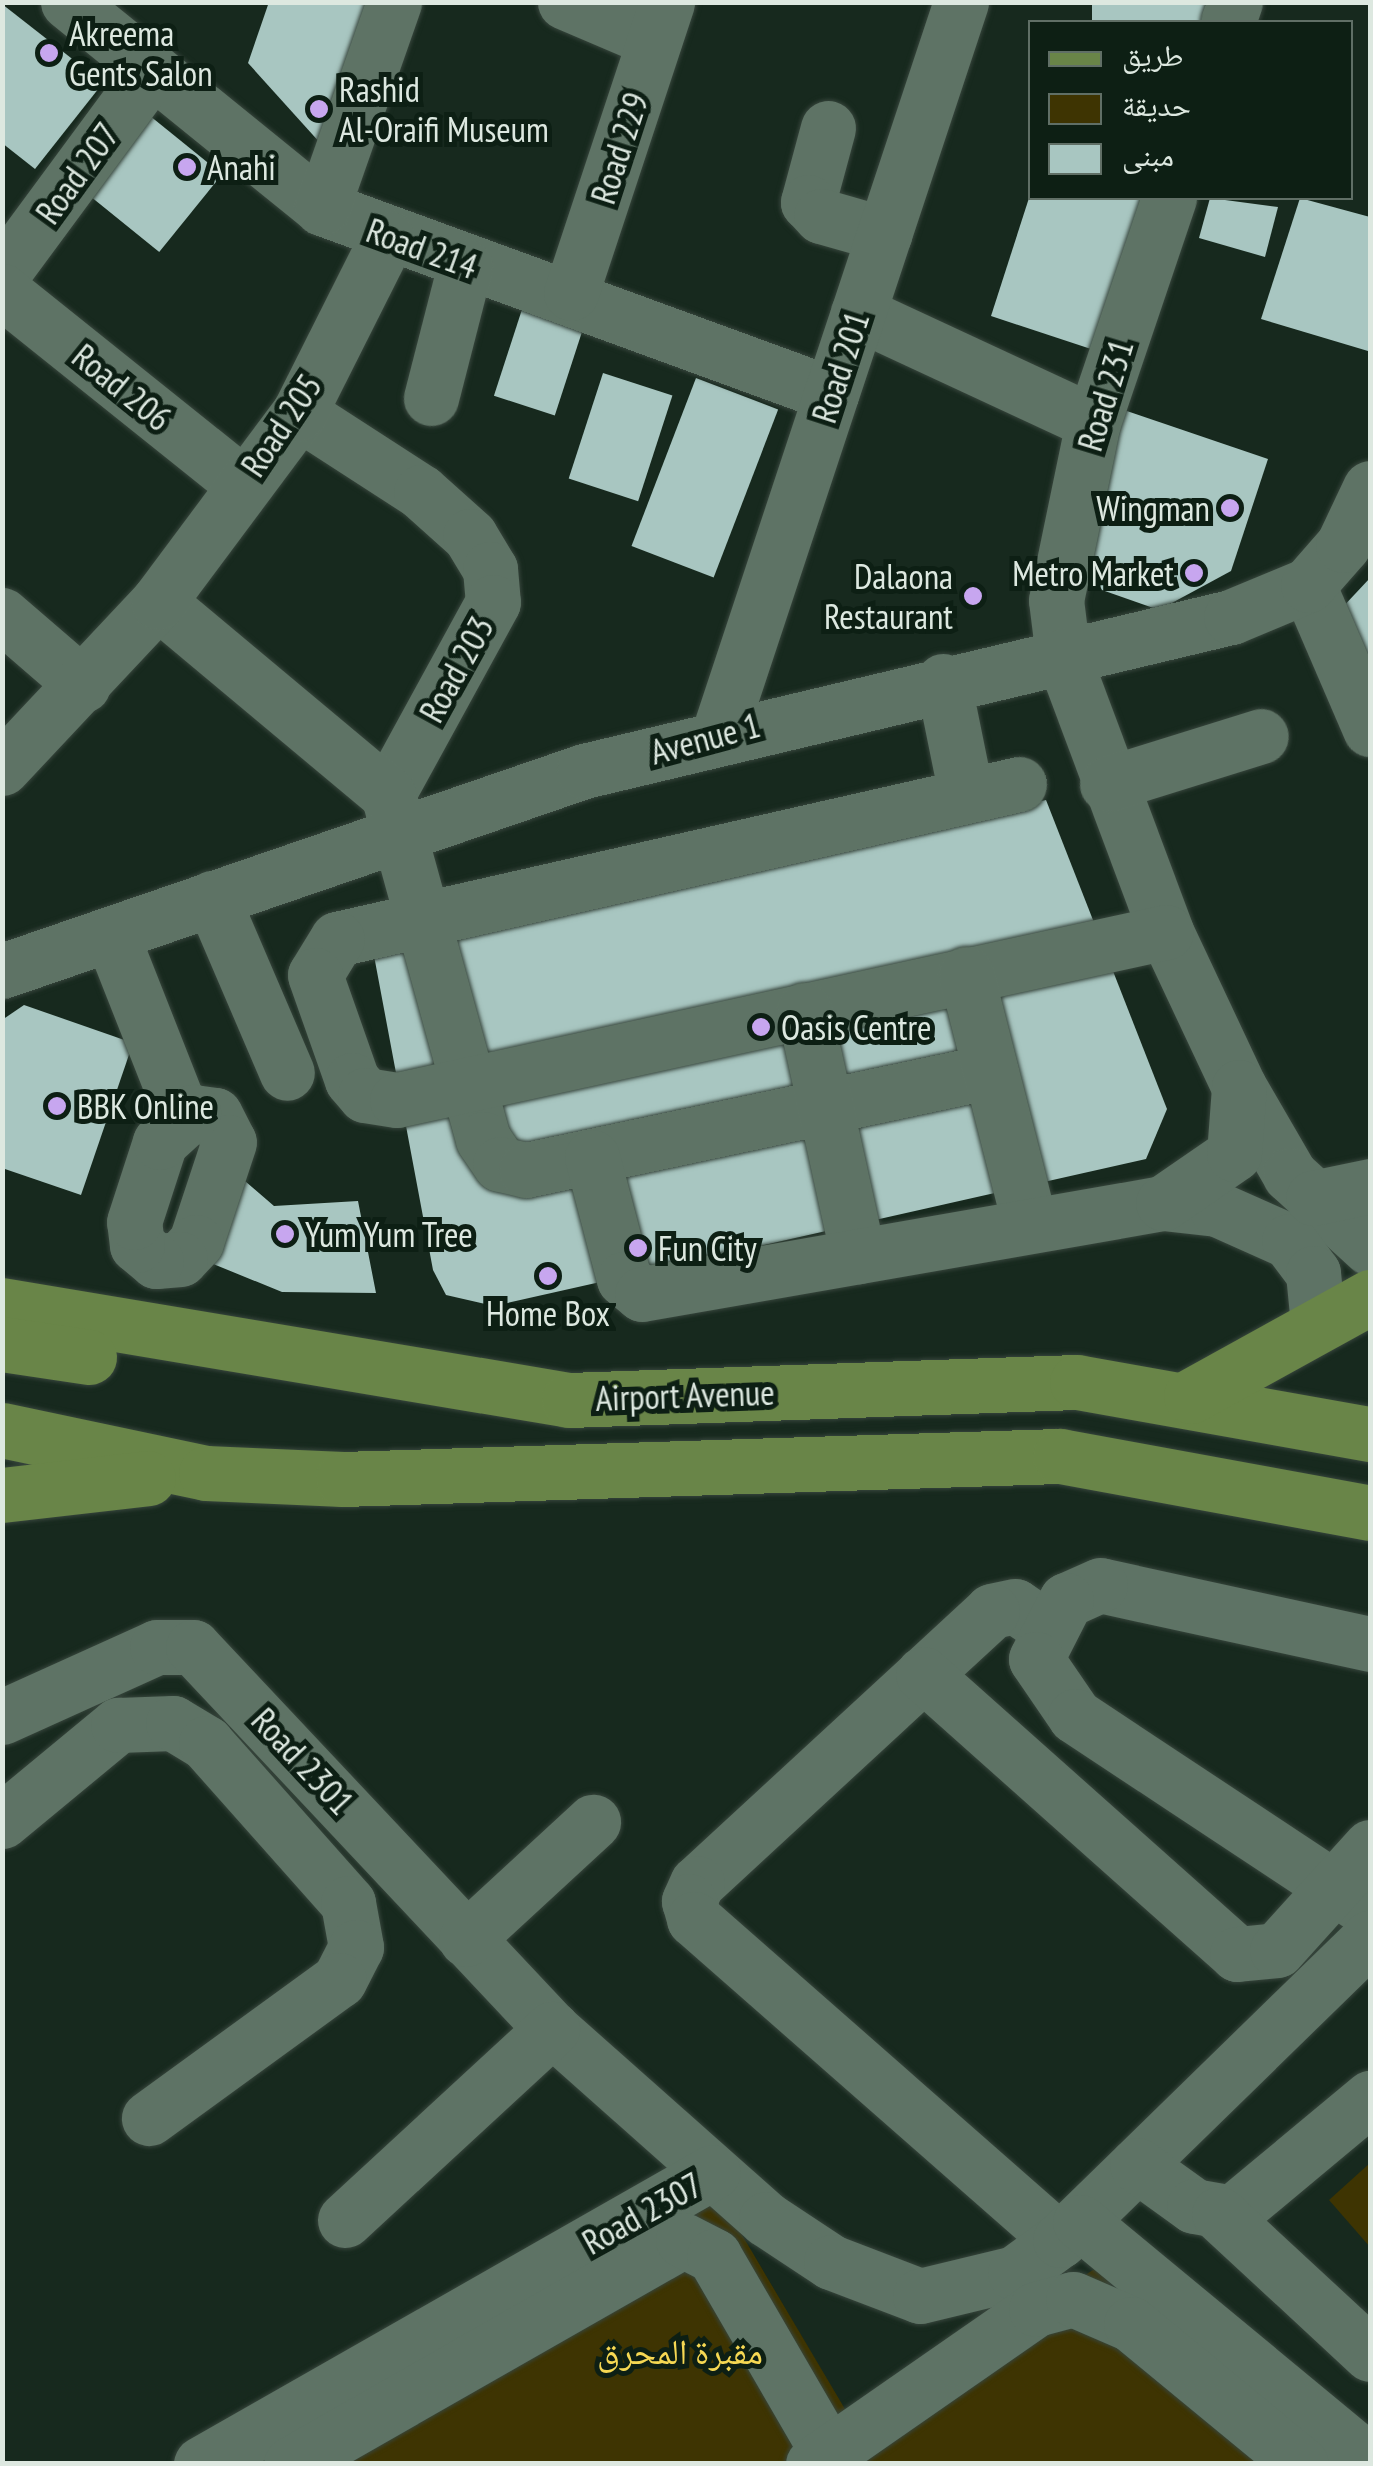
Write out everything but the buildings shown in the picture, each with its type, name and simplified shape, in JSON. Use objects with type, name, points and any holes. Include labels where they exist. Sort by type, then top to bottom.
[{"type":"main road","points":[[2,1280],[62,1315]]},
{"type":"main road","points":[[1191,1396],[1370,1297]]},
{"type":"main road","name":"Airport Avenue","points":[[2,1305],[360,1368],[570,1400],[1077,1382],[1191,1396],[1370,1434]]},
{"type":"main road","points":[[2,1344],[303,1387],[333,1386],[360,1368]]},
{"type":"main road","points":[[2,1430],[206,1473]]},
{"type":"main road","points":[[2,1495],[206,1473],[598,1477],[1060,1456],[1370,1514]]},
{"type":"street","name":"Road 214","points":[[68,2],[137,41],[322,208],[465,266],[572,293],[831,394]]},
{"type":"street","points":[[322,208],[394,2]]},
{"type":"street","points":[[565,2],[661,21]]},
{"type":"street","name":"Road 201","points":[[719,732],[962,2]]},
{"type":"street","name":"Road 229","points":[[572,293],[661,21]]},
{"type":"street","name":"Road 207","points":[[2,274],[137,41]]},
{"type":"street","points":[[828,128],[811,208],[884,234]]},
{"type":"street","name":"Road 231","points":[[1168,200],[1094,422],[1056,600],[1064,656],[1107,784],[1166,932],[1239,1087],[1313,1198],[1370,1248]]},
{"type":"street","name":"Road 205","points":[[2,768],[158,602],[242,483],[299,412],[388,238]]},
{"type":"street","points":[[431,398],[465,266]]},
{"type":"street","name":"Road 206","points":[[2,291],[242,483]]},
{"type":"street","points":[[858,313],[1094,422]]},
{"type":"street","name":"Road 203","points":[[299,412],[421,492],[470,536],[490,569],[492,602],[396,811]]},
{"type":"street","name":"Avenue 1","points":[[2,971],[212,898],[396,811],[719,732],[1231,618],[1308,585],[1343,545],[1370,488]]},
{"type":"street","points":[[1308,585],[1370,728]]},
{"type":"street","points":[[158,602],[396,811],[427,912],[469,1084],[500,1164],[526,1170],[991,1071]]},
{"type":"street","points":[[2,615],[83,685]]},
{"type":"street","points":[[944,681],[966,794]]},
{"type":"street","points":[[1107,784],[1261,736]]},
{"type":"street","points":[[1019,784],[427,912],[337,938],[315,975],[366,1095],[386,1102],[1166,932]]},
{"type":"street","points":[[212,898],[287,1073]]},
{"type":"street","points":[[111,934],[183,1117]]},
{"type":"street","points":[[966,974],[1030,1225]]},
{"type":"street","points":[[804,1010],[858,1256]]},
{"type":"street","points":[[1164,1203],[1234,1154],[1239,1087]]},
{"type":"street","points":[[592,1156],[624,1279],[642,1294],[1164,1203],[1218,1209],[1289,1240],[1314,1273],[1318,1324]]},
{"type":"street","points":[[1313,1198],[1370,1186]]},
{"type":"street","points":[[923,1674],[1238,1954],[1277,1950],[1358,1879],[1233,1825],[1075,1716],[1039,1671],[1046,1627],[1076,1592],[1100,1584],[1370,1644]]},
{"type":"street","points":[[1046,1627],[1000,1606],[697,1883],[690,1910],[1070,2231],[1370,2462]]},
{"type":"street","name":"Road 2301","points":[[2,1717],[157,1647],[193,1647],[552,2028],[713,2172]]},
{"type":"street","points":[[2,1821],[118,1725],[173,1724],[206,1743],[348,1903],[356,1947],[339,1980],[149,2118]]},
{"type":"street","points":[[466,1939],[594,1822]]},
{"type":"street","name":"Road 2307","points":[[201,2464],[713,2172],[831,2262],[920,2296],[1015,2272],[1070,2231],[1370,1938]]},
{"type":"street","points":[[345,2220],[552,2028]]},
{"type":"street","points":[[1219,2214],[1256,2202],[1370,2098]]},
{"type":"street","points":[[1137,2165],[1219,2214],[1370,2354]]},
{"type":"street","points":[[292,2464],[683,2240],[714,2256],[820,2457],[1036,2309],[1072,2299],[1131,2324],[1301,2464]]},
{"type":"green space","points":[[1370,2163],[1370,2247],[1329,2200]]},
{"type":"green space","name":"مقبرة المحرق","points":[[719,2196],[855,2426],[1099,2266],[1340,2464],[278,2464]]},
{"type":"place","name":"Akreema Gents Salon","points":[[49,53]]},
{"type":"place","name":"Rashid Al-Oraifi Museum","points":[[319,109]]},
{"type":"place","name":"Anahi","points":[[187,167]]},
{"type":"place","name":"Wingman","points":[[1230,508]]},
{"type":"place","name":"Metro Market","points":[[1194,573]]},
{"type":"place","name":"Dalaona Restaurant","points":[[973,596]]},
{"type":"place","name":"Oasis Centre","points":[[761,1027]]},
{"type":"place","name":"BBK Online","points":[[57,1106]]},
{"type":"place","name":"Yum Yum Tree","points":[[285,1234]]},
{"type":"place","name":"Fun City","points":[[638,1248]]},
{"type":"place","name":"Home Box","points":[[548,1276]]}]
